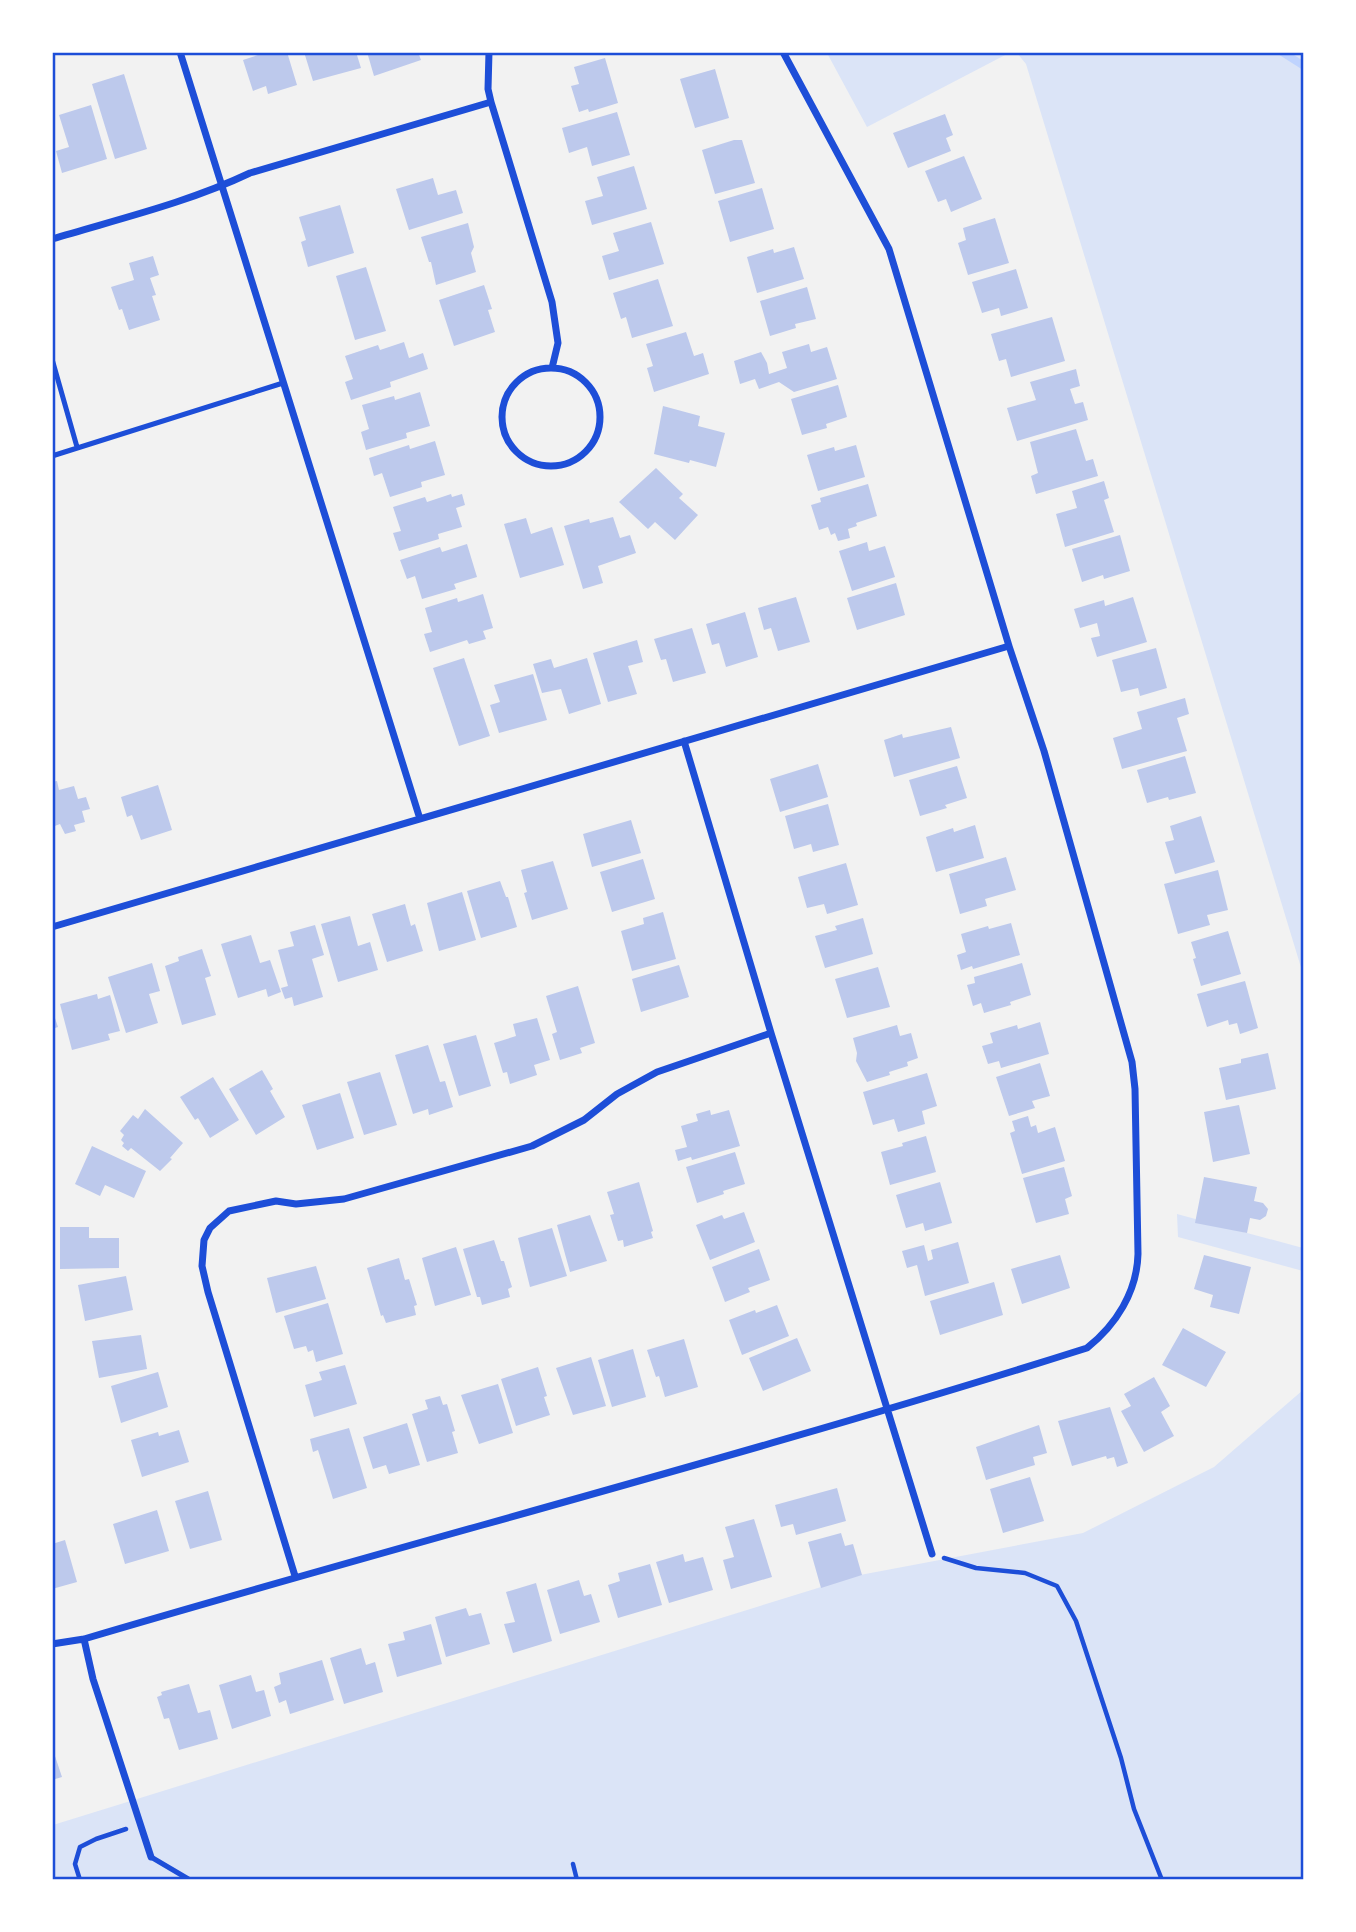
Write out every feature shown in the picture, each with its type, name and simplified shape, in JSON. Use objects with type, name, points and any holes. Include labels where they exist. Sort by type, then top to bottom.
[{"type":"street","points":[[180,52],[420,818]]},
{"type":"street","points":[[489,52],[488,89],[491,102],[552,302],[558,343],[552,368]]},
{"type":"street","points":[[52,1644],[84,1639],[295,1576],[889,1409],[1087,1348],[1105,1334],[1116,1320],[1138,1271],[1136,1128],[1132,1062],[1125,1032],[1044,751],[1009,646],[889,248],[783,52]]},
{"type":"street","points":[[52,239],[222,187],[250,173],[491,102]]},
{"type":"street","points":[[552,368],[568,371],[582,379],[593,391],[600,406],[600,423],[596,438],[586,452],[573,461],[557,466],[541,465],[526,459],[509,442],[502,419],[504,403],[511,389],[522,377],[536,370],[552,368]]},
{"type":"street","points":[[52,927],[1009,646]]},
{"type":"street","points":[[684,741],[932,1554]]},
{"type":"street","points":[[295,1576],[208,1292],[202,1266],[202,1247],[210,1228],[229,1211],[249,1205],[276,1201],[296,1204],[344,1199],[531,1146],[584,1120],[617,1094],[657,1072],[771,1033]]},
{"type":"street","points":[[84,1639],[93,1679],[151,1857]]},
{"type":"lane","points":[[52,359],[77,447]]},
{"type":"lane","points":[[52,456],[283,383]]},
{"type":"lane","points":[[151,1857],[191,1880]]},
{"type":"path","points":[[932,1554],[976,1568],[1025,1573],[1057,1586],[1076,1621],[1121,1758],[1134,1809],[1162,1880]]},
{"type":"path","points":[[80,1880],[75,1864],[80,1847],[140,1824]]},
{"type":"path","points":[[573,1864],[577,1880]]},
{"type":"shaded area","points":[[827,53],[1009,53],[867,127]]},
{"type":"shaded area","points":[[1017,53],[1303,53],[1303,974],[1026,64]]},
{"type":"shaded area","points":[[1177,1214],[1303,1248],[1303,1271],[1178,1237]]},
{"type":"shaded area","points":[[1303,1390],[1303,1879],[53,1880],[53,1825],[860,1575],[1083,1533],[1214,1467]]},
{"type":"building","points":[[267,52],[287,52],[297,85],[268,94],[266,86],[253,91],[243,60]]},
{"type":"building","points":[[304,52],[356,52],[361,68],[313,81]]},
{"type":"building","points":[[367,52],[418,52],[421,60],[374,76]]},
{"type":"building","points":[[605,58],[618,103],[589,112],[588,109],[579,112],[571,86],[579,84],[574,67]]},
{"type":"building","points":[[715,69],[729,118],[695,128],[680,79]]},
{"type":"building","points":[[124,74],[147,149],[115,159],[92,84]]},
{"type":"building","points":[[91,105],[107,159],[62,173],[56,151],[69,147],[59,115]]},
{"type":"building","points":[[617,112],[630,155],[592,166],[587,147],[569,153],[562,128]]},
{"type":"building","points":[[945,114],[953,135],[946,138],[951,151],[908,168],[893,133]]},
{"type":"building","points":[[742,140],[755,183],[715,194],[702,150]]},
{"type":"building","points":[[964,156],[982,199],[951,212],[946,199],[938,202],[925,171]]},
{"type":"building","points":[[634,166],[647,209],[592,225],[585,201],[603,196],[597,177]]},
{"type":"building","points":[[433,178],[438,195],[456,190],[463,213],[409,230],[396,189]]},
{"type":"building","points":[[762,188],[774,229],[730,242],[718,201]]},
{"type":"building","points":[[340,205],[354,253],[308,267],[301,242],[306,240],[299,217]]},
{"type":"building","points":[[995,218],[1009,263],[968,275],[958,243],[966,240],[963,228]]},
{"type":"building","points":[[651,222],[664,264],[609,280],[602,256],[619,251],[613,233]]},
{"type":"building","points":[[468,223],[476,272],[436,285],[421,237]]},
{"type":"building","points":[[794,247],[804,279],[757,293],[747,257],[773,249],[774,253]]},
{"type":"building","points":[[153,256],[159,275],[150,278],[156,295],[152,296],[160,320],[129,330],[111,287],[134,280],[129,263]]},
{"type":"building","points":[[366,267],[386,331],[355,340],[336,276]]},
{"type":"building","points":[[1016,269],[1028,308],[1001,316],[999,308],[982,313],[972,282]]},
{"type":"building","points":[[658,279],[673,326],[632,338],[626,317],[621,319],[613,293]]},
{"type":"building","points":[[484,285],[492,309],[488,310],[495,332],[454,346],[439,300]]},
{"type":"building","points":[[807,287],[816,319],[795,324],[796,328],[770,336],[760,301]]},
{"type":"building","points":[[1052,317],[1065,361],[1011,377],[1006,359],[999,361],[991,334]]},
{"type":"building","points":[[686,332],[694,356],[703,353],[709,374],[654,392],[647,368],[653,366],[646,344]]},
{"type":"building","points":[[404,342],[409,358],[423,353],[428,369],[390,382],[391,387],[351,400],[345,382],[353,379],[345,356],[378,345],[380,350]]},
{"type":"building","points":[[809,344],[811,352],[827,347],[837,379],[794,392],[779,382],[759,389],[755,379],[740,384],[734,361],[761,352],[769,374],[787,368],[782,352]]},
{"type":"building","points":[[1076,369],[1080,386],[1070,389],[1075,404],[1083,402],[1088,420],[1017,441],[1007,408],[1036,400],[1030,382]]},
{"type":"building","points":[[838,385],[847,417],[826,424],[827,428],[802,435],[791,399]]},
{"type":"building","points":[[420,392],[430,426],[406,433],[407,438],[366,450],[361,432],[369,429],[362,405],[394,396],[395,400]]},
{"type":"building","points":[[663,406],[700,416],[698,426],[725,433],[716,467],[654,454]]},
{"type":"building","points":[[1076,429],[1086,461],[1093,459],[1098,476],[1036,494],[1031,476],[1038,473],[1030,442]]},
{"type":"building","points":[[435,441],[445,475],[421,482],[422,487],[390,497],[382,473],[374,476],[369,458],[409,445],[410,449]]},
{"type":"building","points":[[856,445],[865,477],[818,491],[807,455],[834,447],[835,451]]},
{"type":"building","points":[[656,468],[683,494],[679,498],[698,515],[675,540],[655,522],[648,529],[619,502]]},
{"type":"building","points":[[1104,481],[1109,498],[1104,500],[1114,532],[1065,547],[1056,514],[1077,508],[1072,491]]},
{"type":"building","points":[[868,484],[877,516],[856,523],[857,526],[848,529],[850,538],[838,541],[835,533],[831,535],[828,527],[819,530],[811,505],[821,502],[820,498]]},
{"type":"building","points":[[451,494],[452,497],[462,494],[465,505],[456,508],[462,527],[438,534],[439,539],[399,551],[393,533],[401,531],[393,507],[425,497],[427,502]]},
{"type":"building","points":[[613,517],[620,538],[630,535],[636,553],[598,566],[603,583],[583,589],[564,526],[589,519],[590,523]]},
{"type":"building","points":[[526,518],[531,534],[552,527],[564,565],[520,578],[504,524]]},
{"type":"building","points":[[1120,535],[1130,571],[1104,579],[1103,575],[1082,582],[1072,549]]},
{"type":"building","points":[[867,542],[869,551],[885,546],[895,577],[852,591],[839,551]]},
{"type":"building","points":[[467,544],[477,577],[454,584],[456,589],[422,599],[415,576],[407,579],[400,560],[440,547],[442,552]]},
{"type":"building","points":[[896,583],[905,615],[857,630],[847,598]]},
{"type":"building","points":[[483,594],[493,628],[483,631],[486,639],[469,644],[467,640],[430,652],[424,634],[432,632],[425,608],[457,598],[458,602]]},
{"type":"building","points":[[796,597],[810,642],[778,651],[771,628],[764,630],[758,608]]},
{"type":"building","points":[[1133,597],[1147,642],[1097,657],[1091,638],[1100,636],[1097,623],[1080,628],[1074,609],[1104,600],[1105,606]]},
{"type":"building","points":[[745,612],[758,657],[726,667],[719,643],[712,645],[706,624]]},
{"type":"building","points":[[692,628],[706,673],[673,682],[666,659],[661,660],[654,639]]},
{"type":"building","points":[[637,640],[643,662],[628,666],[637,694],[608,702],[593,653]]},
{"type":"building","points":[[1156,648],[1167,688],[1140,696],[1138,688],[1121,692],[1112,660]]},
{"type":"building","points":[[464,658],[490,736],[459,746],[433,668]]},
{"type":"building","points":[[587,658],[601,704],[569,714],[561,689],[542,693],[533,664],[551,659],[554,668]]},
{"type":"building","points":[[533,674],[547,720],[499,733],[490,705],[500,702],[494,685]]},
{"type":"building","points":[[1185,698],[1189,714],[1177,718],[1187,751],[1122,769],[1113,738],[1142,729],[1137,712]]},
{"type":"building","points":[[951,727],[960,758],[894,777],[884,740],[902,734],[903,738]]},
{"type":"building","points":[[1185,756],[1196,793],[1147,803],[1137,770]]},
{"type":"building","points":[[818,764],[828,797],[780,812],[770,779]]},
{"type":"building","points":[[957,766],[967,798],[945,805],[947,808],[920,816],[909,780]]},
{"type":"building","points":[[57,781],[59,790],[74,786],[78,799],[86,797],[90,809],[82,811],[85,822],[74,825],[76,831],[65,834],[60,824],[52,827],[52,782]]},
{"type":"building","points":[[158,785],[172,830],[141,840],[132,815],[127,817],[121,797]]},
{"type":"building","points":[[828,804],[839,845],[813,852],[811,844],[794,849],[785,816]]},
{"type":"building","points":[[1201,816],[1215,862],[1175,874],[1165,842],[1174,840],[1170,826]]},
{"type":"building","points":[[631,820],[641,853],[592,867],[583,834]]},
{"type":"building","points":[[975,825],[984,858],[936,872],[926,837],[953,828],[954,832]]},
{"type":"building","points":[[1006,857],[1016,890],[985,899],[987,906],[960,914],[949,874]]},
{"type":"building","points":[[643,859],[655,899],[612,912],[600,872]]},
{"type":"building","points":[[553,861],[568,909],[532,920],[521,870]]},
{"type":"building","points":[[846,863],[858,905],[827,914],[824,904],[807,908],[798,877]]},
{"type":"building","points":[[1218,870],[1228,910],[1207,915],[1210,925],[1178,934],[1164,884]]},
{"type":"building","points":[[500,881],[517,927],[481,938],[467,891]]},
{"type":"building","points":[[462,892],[476,940],[439,951],[427,903]]},
{"type":"building","points":[[405,904],[411,926],[415,924],[423,951],[387,962],[372,914]]},
{"type":"building","points":[[663,912],[676,959],[632,971],[621,931],[644,924],[643,918]]},
{"type":"building","points":[[350,916],[358,946],[370,942],[378,970],[338,982],[321,924]]},
{"type":"building","points":[[863,918],[873,954],[825,968],[815,936],[837,930],[835,926]]},
{"type":"building","points":[[1011,923],[1020,955],[961,970],[957,955],[966,952],[961,934]]},
{"type":"building","points":[[315,925],[324,955],[312,959],[323,997],[294,1006],[292,997],[285,999],[281,988],[288,986],[278,950],[294,946],[290,932]]},
{"type":"building","points":[[1228,931],[1241,974],[1201,986],[1191,942]]},
{"type":"building","points":[[251,935],[260,963],[270,960],[281,992],[268,997],[266,989],[238,998],[221,944]]},
{"type":"building","points":[[202,949],[211,976],[205,978],[216,1015],[182,1025],[165,966],[179,961],[178,957]]},
{"type":"building","points":[[152,963],[160,991],[149,994],[158,1023],[126,1033],[108,977]]},
{"type":"building","points":[[1022,963],[1031,995],[1010,1002],[1011,1005],[984,1013],[981,1003],[973,1006],[967,985],[975,983],[974,977]]},
{"type":"building","points":[[679,965],[689,997],[641,1012],[632,979]]},
{"type":"building","points":[[878,967],[890,1007],[847,1018],[835,979]]},
{"type":"building","points":[[1245,981],[1258,1028],[1240,1034],[1237,1023],[1229,1025],[1228,1020],[1207,1027],[1197,994]]},
{"type":"building","points":[[578,986],[595,1043],[580,1048],[582,1053],[560,1060],[552,1034],[557,1032],[546,996]]},
{"type":"building","points":[[97,994],[98,999],[110,995],[120,1031],[108,1034],[110,1040],[72,1050],[60,1004]]},
{"type":"building","points":[[52,1009],[58,1027],[52,1029]]},
{"type":"building","points":[[537,1018],[550,1060],[534,1065],[537,1075],[510,1084],[507,1072],[503,1073],[494,1043],[516,1036],[513,1024]]},
{"type":"building","points":[[1040,1022],[1049,1054],[1001,1068],[999,1061],[988,1064],[982,1046],[993,1043],[990,1033],[1017,1025],[1018,1029]]},
{"type":"building","points":[[897,1025],[900,1036],[911,1033],[918,1058],[907,1062],[908,1066],[889,1072],[890,1075],[867,1082],[856,1061],[853,1038]]},
{"type":"building","points":[[476,1035],[491,1086],[459,1096],[443,1044]]},
{"type":"building","points":[[428,1045],[440,1082],[445,1081],[453,1107],[429,1115],[428,1109],[413,1114],[395,1055]]},
{"type":"building","points":[[1268,1053],[1276,1089],[1226,1100],[1219,1068],[1241,1063],[1241,1059]]},
{"type":"building","points":[[1040,1063],[1050,1096],[1032,1101],[1035,1108],[1009,1116],[996,1077]]},
{"type":"building","points":[[262,1070],[285,1117],[256,1135],[229,1089]]},
{"type":"building","points":[[380,1072],[397,1125],[364,1135],[347,1082]]},
{"type":"building","points":[[927,1073],[937,1106],[922,1111],[925,1124],[898,1132],[894,1119],[873,1125],[863,1092]]},
{"type":"building","points":[[213,1077],[239,1120],[210,1138],[198,1118],[195,1120],[180,1097]]},
{"type":"building","points":[[340,1093],[354,1138],[317,1150],[302,1105]]},
{"type":"building","points":[[1239,1105],[1250,1154],[1213,1162],[1204,1112]]},
{"type":"building","points":[[145,1109],[183,1143],[160,1171],[131,1148],[128,1151],[122,1146],[124,1135],[120,1131],[133,1115],[138,1119]]},
{"type":"building","points":[[710,1110],[711,1115],[729,1110],[740,1146],[692,1160],[691,1157],[678,1161],[675,1150],[687,1147],[681,1126],[698,1121],[696,1114]]},
{"type":"building","points":[[1028,1116],[1031,1127],[1036,1125],[1038,1133],[1055,1127],[1065,1161],[1022,1174],[1010,1133],[1015,1131],[1012,1121]]},
{"type":"building","points":[[926,1136],[936,1172],[890,1185],[881,1152]]},
{"type":"building","points":[[92,1146],[146,1171],[134,1198],[105,1185],[100,1196],[75,1184]]},
{"type":"building","points":[[735,1152],[745,1184],[697,1203],[686,1167]]},
{"type":"building","points":[[1064,1167],[1072,1196],[1065,1199],[1069,1214],[1036,1223],[1023,1178]]},
{"type":"building","points":[[1204,1177],[1257,1187],[1254,1201],[1263,1203],[1268,1209],[1266,1216],[1260,1220],[1250,1218],[1247,1233],[1195,1223]]},
{"type":"building","points":[[639,1182],[653,1238],[624,1247],[623,1240],[618,1241],[610,1215],[614,1214],[607,1192]]},
{"type":"building","points":[[940,1182],[952,1223],[925,1231],[923,1223],[906,1228],[896,1195]]},
{"type":"building","points":[[744,1212],[755,1242],[710,1260],[696,1225],[722,1215],[724,1219]]},
{"type":"building","points":[[590,1215],[607,1261],[570,1272],[557,1225]]},
{"type":"building","points":[[60,1227],[89,1227],[89,1238],[119,1238],[119,1268],[60,1269]]},
{"type":"building","points":[[552,1228],[567,1276],[530,1287],[518,1238]]},
{"type":"building","points":[[494,1240],[512,1287],[508,1289],[510,1297],[482,1305],[480,1297],[477,1297],[463,1249]]},
{"type":"building","points":[[958,1242],[969,1283],[925,1296],[917,1265],[907,1268],[902,1251],[924,1245],[928,1261],[933,1259],[931,1250]]},
{"type":"building","points":[[456,1247],[471,1295],[435,1306],[422,1258]]},
{"type":"building","points":[[759,1249],[770,1280],[748,1288],[750,1292],[725,1302],[712,1267]]},
{"type":"building","points":[[1060,1255],[1070,1288],[1022,1304],[1011,1269]]},
{"type":"building","points":[[1204,1255],[1251,1267],[1239,1314],[1210,1307],[1213,1295],[1194,1289]]},
{"type":"building","points":[[399,1258],[405,1280],[409,1279],[417,1305],[414,1306],[416,1315],[386,1323],[383,1315],[381,1316],[367,1268]]},
{"type":"building","points":[[316,1266],[326,1299],[276,1313],[267,1278]]},
{"type":"building","points":[[126,1276],[133,1310],[85,1321],[78,1285]]},
{"type":"building","points":[[994,1282],[1003,1315],[940,1335],[930,1301]]},
{"type":"building","points":[[328,1303],[343,1354],[316,1362],[313,1350],[308,1352],[306,1346],[294,1349],[284,1316]]},
{"type":"building","points":[[777,1305],[789,1336],[742,1355],[729,1320]]},
{"type":"building","points":[[1183,1328],[1226,1352],[1206,1387],[1162,1365]]},
{"type":"building","points":[[141,1335],[147,1369],[99,1378],[92,1341]]},
{"type":"building","points":[[797,1338],[811,1371],[763,1391],[749,1358]]},
{"type":"building","points":[[684,1339],[698,1387],[665,1397],[647,1350]]},
{"type":"building","points":[[633,1349],[646,1397],[612,1407],[598,1360]]},
{"type":"building","points":[[591,1357],[606,1406],[573,1415],[556,1368]]},
{"type":"building","points":[[345,1365],[357,1404],[314,1417],[305,1385],[322,1380],[319,1372]]},
{"type":"building","points":[[538,1367],[550,1415],[516,1426],[501,1379]]},
{"type":"building","points":[[158,1372],[168,1407],[121,1423],[111,1386]]},
{"type":"building","points":[[1154,1377],[1170,1406],[1161,1412],[1174,1436],[1144,1452],[1121,1411],[1131,1406],[1124,1394]]},
{"type":"building","points":[[498,1384],[513,1433],[479,1444],[461,1395]]},
{"type":"building","points":[[440,1396],[443,1405],[447,1404],[458,1453],[427,1462],[412,1414],[428,1409],[425,1400]]},
{"type":"building","points":[[1110,1407],[1128,1463],[1117,1467],[1114,1457],[1107,1459],[1106,1456],[1072,1466],[1058,1421]]},
{"type":"building","points":[[407,1423],[420,1465],[389,1474],[386,1465],[373,1469],[363,1437]]},
{"type":"building","points":[[1039,1425],[1047,1453],[1033,1457],[1035,1465],[986,1480],[976,1447]]},
{"type":"building","points":[[349,1428],[367,1488],[333,1499],[318,1450],[313,1452],[310,1439]]},
{"type":"building","points":[[179,1430],[189,1462],[142,1477],[131,1440],[158,1432],[159,1436]]},
{"type":"building","points":[[1030,1477],[1044,1521],[1003,1533],[990,1489]]},
{"type":"building","points":[[837,1488],[846,1521],[796,1535],[793,1524],[781,1527],[775,1505]]},
{"type":"building","points":[[208,1491],[222,1540],[190,1549],[175,1501]]},
{"type":"building","points":[[157,1510],[169,1551],[125,1564],[113,1524]]},
{"type":"building","points":[[754,1519],[772,1577],[731,1589],[723,1560],[734,1557],[725,1527]]},
{"type":"building","points":[[841,1533],[845,1546],[853,1544],[862,1575],[821,1588],[808,1542]]},
{"type":"building","points":[[65,1540],[77,1582],[52,1589],[52,1544]]},
{"type":"building","points":[[683,1554],[685,1562],[703,1557],[713,1590],[669,1603],[656,1562]]},
{"type":"building","points":[[650,1564],[662,1605],[618,1618],[608,1585],[620,1581],[618,1573]]},
{"type":"building","points":[[579,1580],[584,1596],[591,1594],[600,1622],[560,1634],[547,1590]]},
{"type":"building","points":[[536,1583],[552,1641],[513,1653],[504,1624],[515,1622],[506,1592]]},
{"type":"building","points":[[466,1608],[469,1616],[481,1613],[490,1644],[446,1657],[435,1617]]},
{"type":"building","points":[[431,1624],[442,1664],[397,1677],[388,1644],[405,1640],[403,1632]]},
{"type":"building","points":[[361,1648],[366,1665],[375,1662],[383,1692],[344,1704],[330,1658]]},
{"type":"building","points":[[322,1660],[334,1700],[290,1714],[286,1700],[279,1703],[274,1687],[281,1684],[279,1673]]},
{"type":"building","points":[[251,1675],[256,1692],[264,1690],[271,1716],[232,1729],[219,1685]]},
{"type":"building","points":[[189,1684],[198,1713],[210,1710],[218,1739],[179,1750],[169,1718],[164,1719],[157,1697],[162,1695],[161,1692]]},
{"type":"building","points":[[52,1747],[62,1777],[52,1780]]},
{"type":"waterway","points":[[1282,52],[1304,66]]}]
